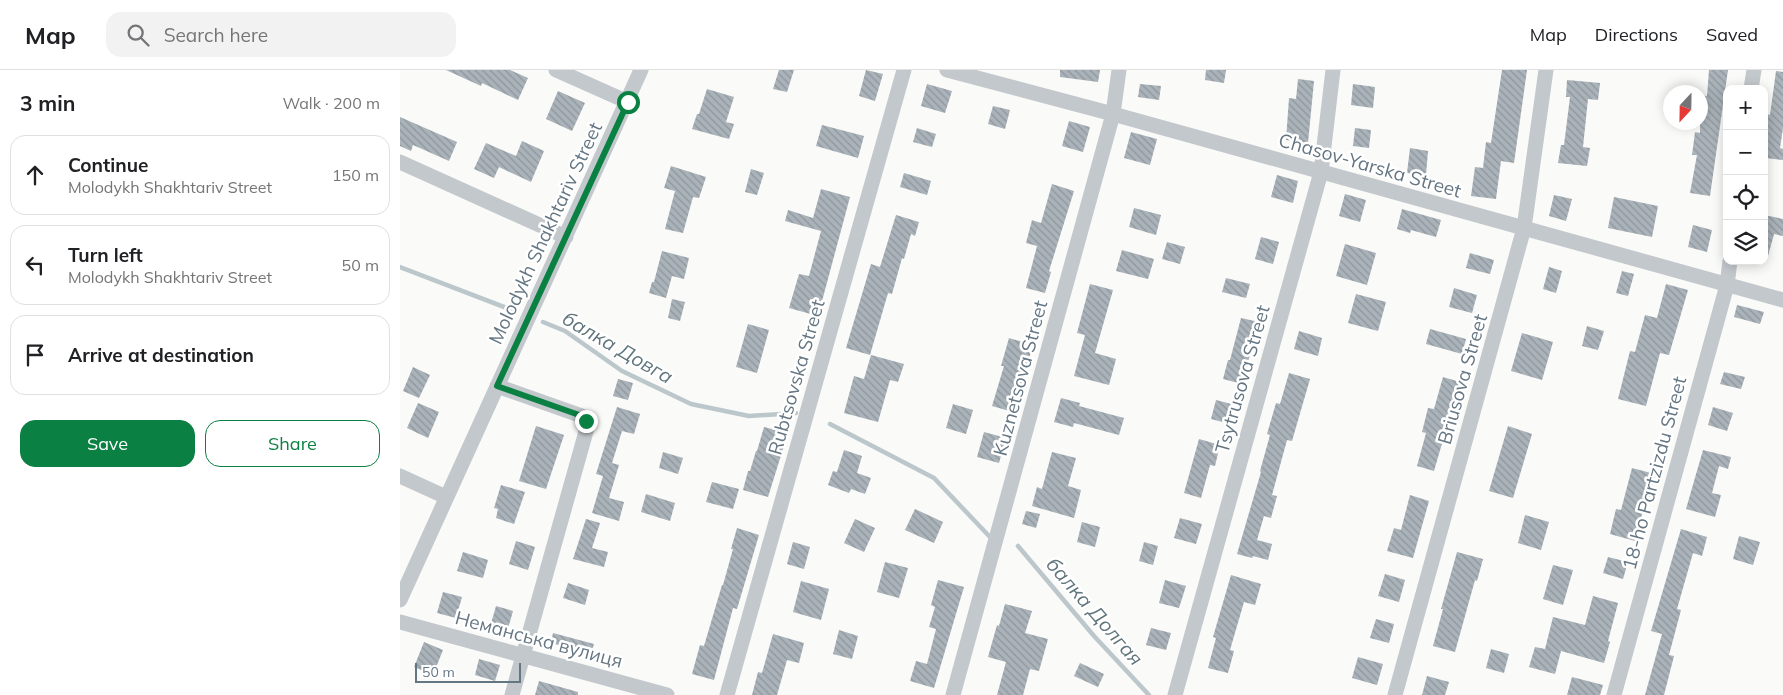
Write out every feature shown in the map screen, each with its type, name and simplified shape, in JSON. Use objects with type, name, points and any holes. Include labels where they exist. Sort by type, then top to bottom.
[{"type":"street","points":[[556,70],[628,102]]},
{"type":"street","name":"Molodykh Shakhtariv Street","points":[[400,600],[642,70]]},
{"type":"street","name":"Rubtsovska Street","points":[[727,695],[904,70]]},
{"type":"street","name":"Chasov-Yarska Street","points":[[946,70],[1114,114],[1783,300]]},
{"type":"street","name":"Kuznetsova Street","points":[[953,695],[1114,114],[1119,70]]},
{"type":"street","name":"Tsytrusova Street","points":[[1175,695],[1321,172],[1333,70]]},
{"type":"street","name":"Briusova Street","points":[[1395,695],[1524,228],[1546,70]]},
{"type":"street","points":[[1752,85],[1754,70]]},
{"type":"street","points":[[400,162],[566,237]]},
{"type":"street","name":"18-ho Partzizdu Street","points":[[1614,695],[1727,285],[1730,265]]},
{"type":"street","points":[[497,386],[582,416],[586,421],[587,428],[512,695]]},
{"type":"street","points":[[400,476],[446,497]]},
{"type":"street","name":"Неманська вулиця","points":[[400,622],[667,695]]},
{"type":"building","points":[[446,70],[510,70],[528,78],[518,100],[482,83],[481,86]]},
{"type":"building","points":[[779,70],[794,70],[787,92],[773,89]]},
{"type":"building","points":[[866,70],[883,74],[875,101],[859,96]]},
{"type":"building","points":[[1060,70],[1100,70],[1098,82],[1060,77]]},
{"type":"building","points":[[1206,70],[1226,70],[1224,83],[1205,80]]},
{"type":"building","points":[[1502,70],[1527,70],[1514,163],[1501,161],[1496,199],[1471,196],[1475,167],[1483,168],[1486,142],[1491,143]]},
{"type":"building","points":[[1709,70],[1728,70],[1726,85],[1723,85],[1723,105],[1710,196],[1690,193],[1697,155],[1692,155],[1695,132],[1700,133],[1700,130],[1708,130]]},
{"type":"building","points":[[1776,71],[1783,72],[1783,128],[1780,148],[1783,149],[1783,160],[1768,158],[1768,114],[1770,115]]},
{"type":"building","points":[[1298,79],[1314,81],[1308,143],[1286,140],[1289,98],[1296,99]]},
{"type":"building","points":[[1567,80],[1600,83],[1598,100],[1588,99],[1583,147],[1590,148],[1587,166],[1558,163],[1561,145],[1564,145],[1570,97],[1566,97]]},
{"type":"building","points":[[927,84],[952,91],[945,113],[921,106]]},
{"type":"building","points":[[1140,84],[1161,86],[1159,100],[1138,97]]},
{"type":"building","points":[[1353,84],[1375,87],[1373,108],[1351,105]]},
{"type":"building","points":[[707,89],[734,97],[726,122],[734,124],[729,139],[692,129]]},
{"type":"building","points":[[558,91],[585,103],[572,131],[546,119]]},
{"type":"building","points":[[993,106],[1010,110],[1005,129],[988,124]]},
{"type":"building","points":[[400,117],[457,142],[449,161],[413,145],[411,151],[400,146]]},
{"type":"building","points":[[1069,121],[1090,127],[1083,152],[1062,146]]},
{"type":"building","points":[[822,125],[864,136],[858,158],[816,146]]},
{"type":"building","points":[[917,128],[936,134],[932,147],[913,142]]},
{"type":"building","points":[[1355,128],[1371,130],[1369,148],[1353,146]]},
{"type":"building","points":[[1131,132],[1157,139],[1150,165],[1124,158]]},
{"type":"building","points":[[522,141],[544,151],[531,182],[499,167],[494,178],[474,169],[486,143],[516,156]]},
{"type":"building","points":[[1410,148],[1428,151],[1426,175],[1407,173]]},
{"type":"building","points":[[671,166],[706,177],[699,198],[693,197],[683,233],[665,229],[675,191],[664,188]]},
{"type":"building","points":[[751,169],[764,173],[757,195],[745,192]]},
{"type":"building","points":[[904,173],[931,181],[927,195],[900,187]]},
{"type":"building","points":[[1277,175],[1298,181],[1293,203],[1271,197]]},
{"type":"building","points":[[1052,184],[1074,191],[1049,271],[1051,272],[1045,293],[1026,288],[1037,246],[1026,243],[1032,220],[1041,223]]},
{"type":"building","points":[[821,189],[850,197],[818,316],[789,308],[799,274],[809,276],[821,231],[785,221],[788,210],[813,218]]},
{"type":"building","points":[[1345,194],[1366,200],[1360,222],[1339,216]]},
{"type":"building","points":[[1554,195],[1572,199],[1566,221],[1549,216]]},
{"type":"building","points":[[1614,197],[1658,206],[1652,237],[1608,228]]},
{"type":"building","points":[[1134,208],[1161,215],[1156,235],[1129,227]]},
{"type":"building","points":[[1402,209],[1441,220],[1436,237],[1411,230],[1410,233],[1397,229]]},
{"type":"building","points":[[896,215],[919,222],[915,236],[911,234],[904,259],[902,258],[892,294],[888,293],[870,355],[846,348],[871,264],[880,267]]},
{"type":"building","points":[[1768,216],[1783,219],[1783,236],[1774,234],[1768,256]]},
{"type":"building","points":[[1693,225],[1712,230],[1707,252],[1688,247]]},
{"type":"building","points":[[1261,237],[1279,242],[1273,264],[1255,259]]},
{"type":"building","points":[[1167,242],[1185,247],[1180,264],[1162,259]]},
{"type":"building","points":[[1345,244],[1376,253],[1367,285],[1336,276]]},
{"type":"building","points":[[1122,250],[1154,259],[1148,279],[1116,271]]},
{"type":"building","points":[[662,251],[689,258],[684,279],[672,276],[666,298],[649,293],[652,282],[654,282]]},
{"type":"building","points":[[1470,253],[1494,260],[1490,274],[1466,268]]},
{"type":"building","points":[[1549,267],[1562,271],[1556,293],[1543,289]]},
{"type":"building","points":[[1622,271],[1634,274],[1628,296],[1616,293]]},
{"type":"building","points":[[1226,278],[1250,284],[1246,298],[1222,292]]},
{"type":"building","points":[[1090,284],[1113,290],[1095,353],[1116,359],[1109,385],[1074,376],[1085,335],[1077,333]]},
{"type":"building","points":[[1666,284],[1688,290],[1669,355],[1660,353],[1646,406],[1618,399],[1630,351],[1635,352],[1645,315],[1657,318]]},
{"type":"building","points":[[1454,288],[1477,295],[1472,313],[1449,307]]},
{"type":"building","points":[[1356,294],[1386,302],[1378,331],[1348,323]]},
{"type":"building","points":[[672,299],[685,302],[680,321],[668,318]]},
{"type":"building","points":[[1737,305],[1764,312],[1760,324],[1734,317]]},
{"type":"building","points":[[1241,318],[1259,322],[1242,384],[1223,379]]},
{"type":"building","points":[[748,324],[769,330],[757,373],[736,367]]},
{"type":"building","points":[[1587,326],[1604,331],[1598,350],[1582,346]]},
{"type":"building","points":[[1430,329],[1466,339],[1462,354],[1426,344]]},
{"type":"building","points":[[1299,331],[1322,338],[1318,356],[1294,349]]},
{"type":"building","points":[[1522,333],[1553,342],[1542,380],[1511,371]]},
{"type":"building","points":[[1009,338],[1033,345],[1013,412],[992,406],[1004,366],[1001,366]]},
{"type":"building","points":[[871,355],[904,364],[898,382],[890,380],[878,422],[844,413],[854,376],[864,379]]},
{"type":"building","points":[[413,367],[430,375],[419,398],[403,391]]},
{"type":"building","points":[[1724,372],[1745,377],[1741,389],[1720,384]]},
{"type":"building","points":[[1289,373],[1310,379],[1292,441],[1287,440],[1272,495],[1277,496],[1271,518],[1264,516],[1257,540],[1272,544],[1268,560],[1253,556],[1252,558],[1237,554],[1261,472],[1270,435],[1267,434],[1276,403],[1280,404]]},
{"type":"building","points":[[1443,377],[1460,382],[1434,471],[1417,466],[1426,433],[1422,432],[1428,408],[1434,409]]},
{"type":"building","points":[[618,379],[633,383],[628,400],[613,396]]},
{"type":"building","points":[[1061,398],[1080,403],[1079,406],[1124,418],[1119,435],[1074,423],[1073,427],[1054,422]]},
{"type":"building","points":[[1216,400],[1235,405],[1230,424],[1211,419]]},
{"type":"building","points":[[418,403],[439,412],[428,438],[407,428]]},
{"type":"building","points":[[953,404],[973,410],[966,434],[946,428]]},
{"type":"building","points":[[617,407],[640,414],[634,434],[622,431],[612,463],[619,465],[609,498],[624,502],[619,521],[592,513],[603,476],[596,474]]},
{"type":"building","points":[[1713,407],[1733,413],[1727,431],[1708,425]]},
{"type":"building","points":[[536,426],[564,435],[546,489],[519,481]]},
{"type":"building","points":[[1508,426],[1532,434],[1513,498],[1489,491]]},
{"type":"building","points":[[764,427],[788,433],[768,497],[743,490]]},
{"type":"building","points":[[984,432],[1006,438],[999,463],[977,457]]},
{"type":"building","points":[[1199,439],[1220,445],[1215,466],[1210,465],[1201,498],[1184,493]]},
{"type":"building","points":[[844,450],[862,456],[857,473],[871,478],[865,494],[851,489],[849,493],[828,485],[833,471],[837,472]]},
{"type":"building","points":[[1703,450],[1731,457],[1728,469],[1719,466],[1712,493],[1721,495],[1715,517],[1686,509]]},
{"type":"building","points":[[663,452],[683,458],[678,474],[659,468]]},
{"type":"building","points":[[1052,452],[1076,458],[1068,486],[1081,490],[1074,518],[1032,506],[1037,487],[1042,489]]},
{"type":"building","points":[[1632,468],[1655,474],[1635,541],[1610,534],[1616,509],[1621,510]]},
{"type":"building","points":[[712,482],[739,489],[733,509],[706,502]]},
{"type":"building","points":[[501,485],[525,492],[514,524],[496,518],[498,509],[494,508]]},
{"type":"building","points":[[646,494],[675,503],[670,521],[641,512]]},
{"type":"building","points":[[1410,495],[1429,501],[1413,558],[1387,551],[1394,528],[1401,530]]},
{"type":"building","points":[[915,509],[943,522],[934,543],[905,530]]},
{"type":"building","points":[[1026,511],[1040,514],[1036,528],[1022,524]]},
{"type":"building","points":[[1525,515],[1549,522],[1541,550],[1518,543]]},
{"type":"building","points":[[1180,518],[1202,524],[1196,544],[1174,538]]},
{"type":"building","points":[[586,519],[600,523],[592,548],[608,552],[604,567],[573,559]]},
{"type":"building","points":[[855,519],[875,528],[864,552],[844,543]]},
{"type":"building","points":[[1082,522],[1100,527],[1095,547],[1077,542]]},
{"type":"building","points":[[737,528],[759,535],[737,609],[733,608],[714,680],[692,674],[700,645],[704,646],[723,585]]},
{"type":"building","points":[[1681,529],[1707,537],[1702,556],[1693,553],[1677,609],[1681,610],[1669,655],[1674,656],[1664,695],[1645,695],[1662,634],[1651,631]]},
{"type":"building","points":[[1739,536],[1760,542],[1753,565],[1733,559]]},
{"type":"building","points":[[516,541],[535,547],[528,570],[509,564]]},
{"type":"building","points":[[793,542],[810,547],[804,569],[787,564]]},
{"type":"building","points":[[1144,542],[1158,546],[1153,565],[1139,561]]},
{"type":"building","points":[[463,552],[488,560],[483,578],[457,571]]},
{"type":"building","points":[[1457,552],[1483,559],[1477,581],[1475,580],[1455,652],[1433,646]]},
{"type":"building","points":[[1608,557],[1628,562],[1623,579],[1603,573]]},
{"type":"building","points":[[885,562],[908,568],[899,598],[877,592]]},
{"type":"building","points":[[1553,565],[1573,570],[1563,605],[1543,599]]},
{"type":"building","points":[[1385,574],[1405,580],[1399,602],[1378,596]]},
{"type":"building","points":[[1231,575],[1261,584],[1255,605],[1244,602],[1230,650],[1234,651],[1228,673],[1208,668],[1216,638],[1213,637]]},
{"type":"building","points":[[938,580],[964,587],[934,688],[910,681],[916,661],[927,664],[936,629],[929,627],[935,607],[931,605]]},
{"type":"building","points":[[1165,580],[1186,586],[1179,608],[1159,603]]},
{"type":"building","points":[[801,581],[829,589],[821,620],[793,612]]},
{"type":"building","points":[[568,583],[589,590],[585,605],[563,598]]},
{"type":"building","points":[[443,592],[462,597],[456,618],[437,613]]},
{"type":"building","points":[[1593,596],[1618,603],[1604,663],[1561,651],[1555,674],[1529,667],[1535,647],[1545,649],[1553,617],[1585,625]]},
{"type":"building","points":[[1005,604],[1032,611],[1025,633],[1048,639],[1039,671],[1030,669],[1023,695],[997,695],[1006,662],[988,657]]},
{"type":"building","points":[[496,606],[513,611],[507,632],[490,627]]},
{"type":"building","points":[[1376,619],[1394,624],[1389,643],[1370,638]]},
{"type":"building","points":[[1151,628],[1171,633],[1166,650],[1146,645]]},
{"type":"building","points":[[839,630],[858,636],[852,659],[833,654]]},
{"type":"building","points":[[553,633],[594,644],[591,654],[551,643]]},
{"type":"building","points":[[773,634],[804,643],[799,663],[787,660],[777,695],[752,695],[758,672],[762,673]]},
{"type":"building","points":[[424,642],[443,650],[433,675],[414,667]]},
{"type":"building","points":[[1491,649],[1509,654],[1504,673],[1486,668]]},
{"type":"building","points":[[1358,657],[1383,664],[1377,685],[1352,678]]},
{"type":"building","points":[[479,659],[500,665],[495,681],[475,675]]},
{"type":"building","points":[[1080,663],[1104,674],[1098,687],[1074,676]]},
{"type":"building","points":[[1427,676],[1449,682],[1445,695],[1422,695]]},
{"type":"building","points":[[1572,677],[1603,685],[1600,695],[1567,695]]},
{"type":"building","points":[[539,681],[578,692],[578,695],[535,695]]},
{"type":"waterway","name":"балка Довга","points":[[400,267],[512,310]]},
{"type":"waterway","name":"балка Довга","points":[[543,322],[565,331],[622,371],[691,404],[749,416],[796,413]]},
{"type":"waterway","name":"балка Довга","points":[[830,424],[934,478],[990,537]]},
{"type":"waterway","name":"балка Долгая","points":[[1018,546],[1094,636],[1149,695]]},
{"type":"route","points":[[586,421],[582,416],[497,386],[628,102]]}]
